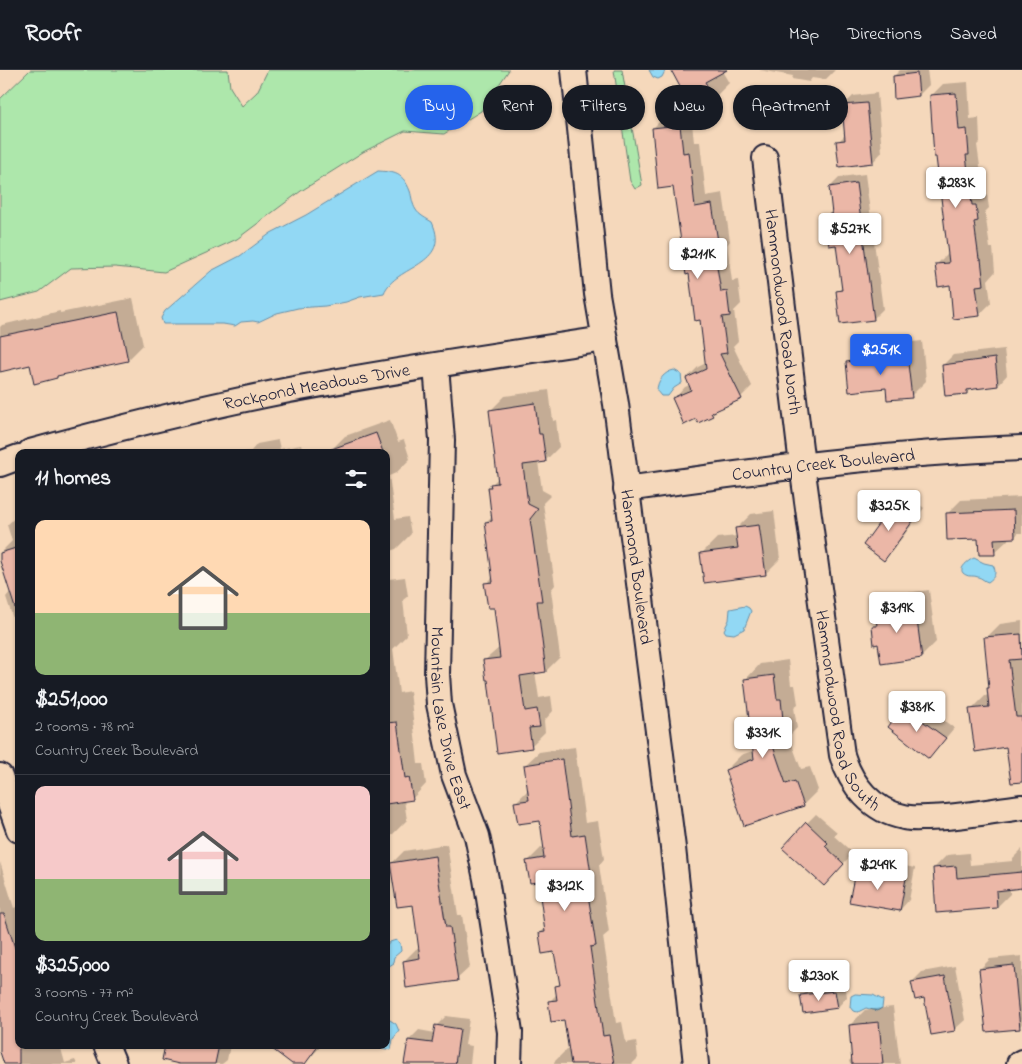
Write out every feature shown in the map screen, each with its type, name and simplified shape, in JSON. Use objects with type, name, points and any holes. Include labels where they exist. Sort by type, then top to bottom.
[{"type":"street","name":"Hammond Boulevard","points":[[574,70],[597,294],[616,404],[673,848],[696,1064]]},
{"type":"street","name":"Hammondwood Road North","points":[[765,158],[802,465]]},
{"type":"street","name":"Rockpond Meadows Drive","points":[[41,449],[117,428],[374,374],[605,339]]},
{"type":"street","name":"Mountain Lake Drive East","points":[[436,366],[442,440],[437,674],[440,704],[454,776],[477,836],[486,879],[510,1032],[508,1064]]},
{"type":"street","name":"Country Creek Boulevard","points":[[626,489],[802,465],[949,450],[1022,448]]},
{"type":"street","points":[[0,464],[15,458]]},
{"type":"street","name":"Hammondwood Road South","points":[[802,465],[842,755],[845,767],[857,788],[872,803],[906,818],[944,818],[1022,807]]},
{"type":"street","points":[[0,776],[15,819]]},
{"type":"street","points":[[108,1049],[114,1064]]},
{"type":"green space","points":[[30,70],[228,70],[230,87],[242,106],[257,92],[268,70],[509,70],[499,85],[483,85],[483,108],[473,116],[473,85],[405,85],[405,130],[450,130],[444,134],[405,131],[363,152],[301,191],[237,239],[164,272],[115,267],[71,268],[39,292],[0,302],[0,99]]},
{"type":"green space","points":[[614,70],[622,70],[625,85],[616,85]]},
{"type":"green space","points":[[623,130],[632,130],[642,185],[635,189],[630,181]]},
{"type":"water","points":[[649,70],[665,71],[662,77],[658,79],[653,77]]},
{"type":"water","points":[[378,171],[394,173],[404,180],[410,191],[415,208],[419,214],[432,222],[436,237],[434,248],[429,256],[420,264],[399,276],[384,293],[325,306],[298,308],[277,313],[258,322],[241,322],[235,326],[223,324],[163,324],[161,318],[165,311],[211,271],[240,256],[271,233],[306,215]]},
{"type":"water","points":[[674,370],[681,374],[682,383],[674,388],[668,396],[661,396],[657,391],[660,380],[664,375]]},
{"type":"water","points":[[974,558],[993,565],[995,575],[988,582],[979,577],[967,576],[963,573],[962,568],[964,565]]},
{"type":"water","points":[[745,606],[751,611],[744,629],[734,634],[726,633],[724,630],[729,620],[730,609]]},
{"type":"water","points":[[396,940],[400,943],[401,951],[394,957],[394,963],[390,966],[390,942]]},
{"type":"water","points":[[855,994],[873,995],[883,1000],[882,1008],[877,1011],[866,1008],[858,1012],[853,1011],[850,1007],[851,996]]},
{"type":"water","points":[[390,1020],[396,1024],[399,1031],[393,1039],[391,1050],[386,1049],[390,1049]]},
{"type":"building","points":[[671,70],[727,70],[705,82],[707,85],[679,85]]},
{"type":"building","points":[[917,73],[919,96],[894,99],[893,76]]},
{"type":"building","points":[[956,93],[959,130],[967,129],[969,155],[966,155],[972,205],[976,205],[978,221],[974,222],[984,285],[976,286],[980,316],[953,319],[950,285],[938,287],[935,264],[949,263],[936,157],[934,157],[930,95]]},
{"type":"building","points":[[867,103],[873,163],[839,167],[836,141],[845,140],[844,130],[848,130],[848,105]]},
{"type":"building","points":[[652,128],[655,128],[655,130],[681,130],[683,153],[689,152],[695,207],[712,204],[720,254],[715,254],[721,292],[727,291],[730,316],[722,317],[727,353],[720,354],[742,399],[711,413],[713,416],[698,423],[696,419],[684,425],[672,398],[691,390],[686,378],[706,369],[700,320],[695,321],[689,274],[686,275],[673,187],[658,189]]},
{"type":"building","points":[[856,183],[874,320],[840,324],[836,291],[842,290],[836,245],[829,246],[825,215],[832,214],[829,187]]},
{"type":"building","points":[[118,312],[128,361],[57,376],[57,378],[34,384],[30,365],[0,372],[0,336]]},
{"type":"building","points":[[907,355],[912,398],[887,400],[886,388],[849,392],[846,362]]},
{"type":"building","points":[[995,358],[998,386],[967,390],[967,394],[945,396],[942,365]]},
{"type":"building","points":[[535,403],[539,434],[542,434],[546,462],[523,465],[528,504],[538,509],[530,519],[542,601],[537,601],[546,672],[520,676],[525,711],[537,709],[540,727],[529,728],[532,748],[497,753],[488,680],[486,680],[483,660],[500,658],[494,608],[488,608],[484,583],[493,582],[485,522],[492,521],[488,487],[491,487],[490,484],[498,483],[489,410]]},
{"type":"building","points":[[376,433],[382,449],[332,449]]},
{"type":"building","points":[[894,502],[915,518],[884,561],[863,545]]},
{"type":"building","points":[[1014,510],[1015,538],[994,539],[995,555],[979,555],[978,539],[947,540],[946,513]]},
{"type":"building","points":[[759,525],[766,575],[704,583],[700,553],[738,548],[735,528]]},
{"type":"building","points":[[15,548],[15,608],[0,561],[0,553]]},
{"type":"building","points":[[915,605],[922,658],[881,664],[878,644],[874,645],[872,626],[877,626],[875,610]]},
{"type":"building","points":[[1021,634],[1022,659],[1009,660],[1016,717],[1022,717],[1022,782],[1011,783],[1006,747],[975,752],[969,709],[989,707],[984,637]]},
{"type":"building","points":[[774,675],[777,699],[781,699],[783,720],[779,720],[782,745],[773,746],[786,784],[795,781],[804,806],[744,826],[725,770],[754,759],[744,679]]},
{"type":"building","points":[[903,707],[946,738],[929,759],[888,727]]},
{"type":"building","points":[[397,722],[405,778],[409,777],[413,800],[390,803],[390,723]]},
{"type":"building","points":[[562,759],[572,836],[585,834],[591,874],[585,875],[596,946],[590,947],[603,1036],[609,1035],[614,1064],[571,1064],[564,1020],[551,1022],[548,1001],[557,1000],[555,986],[560,985],[554,952],[542,954],[539,933],[545,932],[538,882],[530,883],[526,861],[544,858],[540,821],[518,824],[514,802],[529,800],[524,765]]},
{"type":"building","points":[[806,822],[828,843],[825,846],[844,864],[824,886],[782,848]]},
{"type":"building","points":[[435,856],[446,927],[450,927],[458,981],[406,988],[403,961],[420,958],[413,905],[397,907],[390,863]]},
{"type":"building","points":[[956,866],[957,878],[1022,872],[1022,888],[996,891],[997,908],[936,913],[933,868]]},
{"type":"building","points":[[855,872],[883,877],[884,874],[906,878],[900,911],[849,902]]},
{"type":"building","points":[[0,914],[4,914],[15,948],[15,1049],[19,1049],[19,1064],[4,1064],[0,1052]]},
{"type":"building","points":[[1014,965],[1020,1029],[986,1032],[979,969]]},
{"type":"building","points":[[945,976],[955,1031],[931,1035],[924,998],[915,1000],[911,982]]},
{"type":"building","points":[[835,991],[838,1008],[803,1013],[800,995]]},
{"type":"building","points":[[879,1022],[883,1064],[852,1064],[849,1025]]},
{"type":"building","points":[[435,1025],[460,1029],[455,1064],[404,1064],[408,1040],[432,1043]]},
{"type":"building","points":[[164,1049],[218,1049],[215,1064],[179,1064],[162,1060]]},
{"type":"building","points":[[272,1049],[316,1049],[305,1064],[292,1064]]}]
